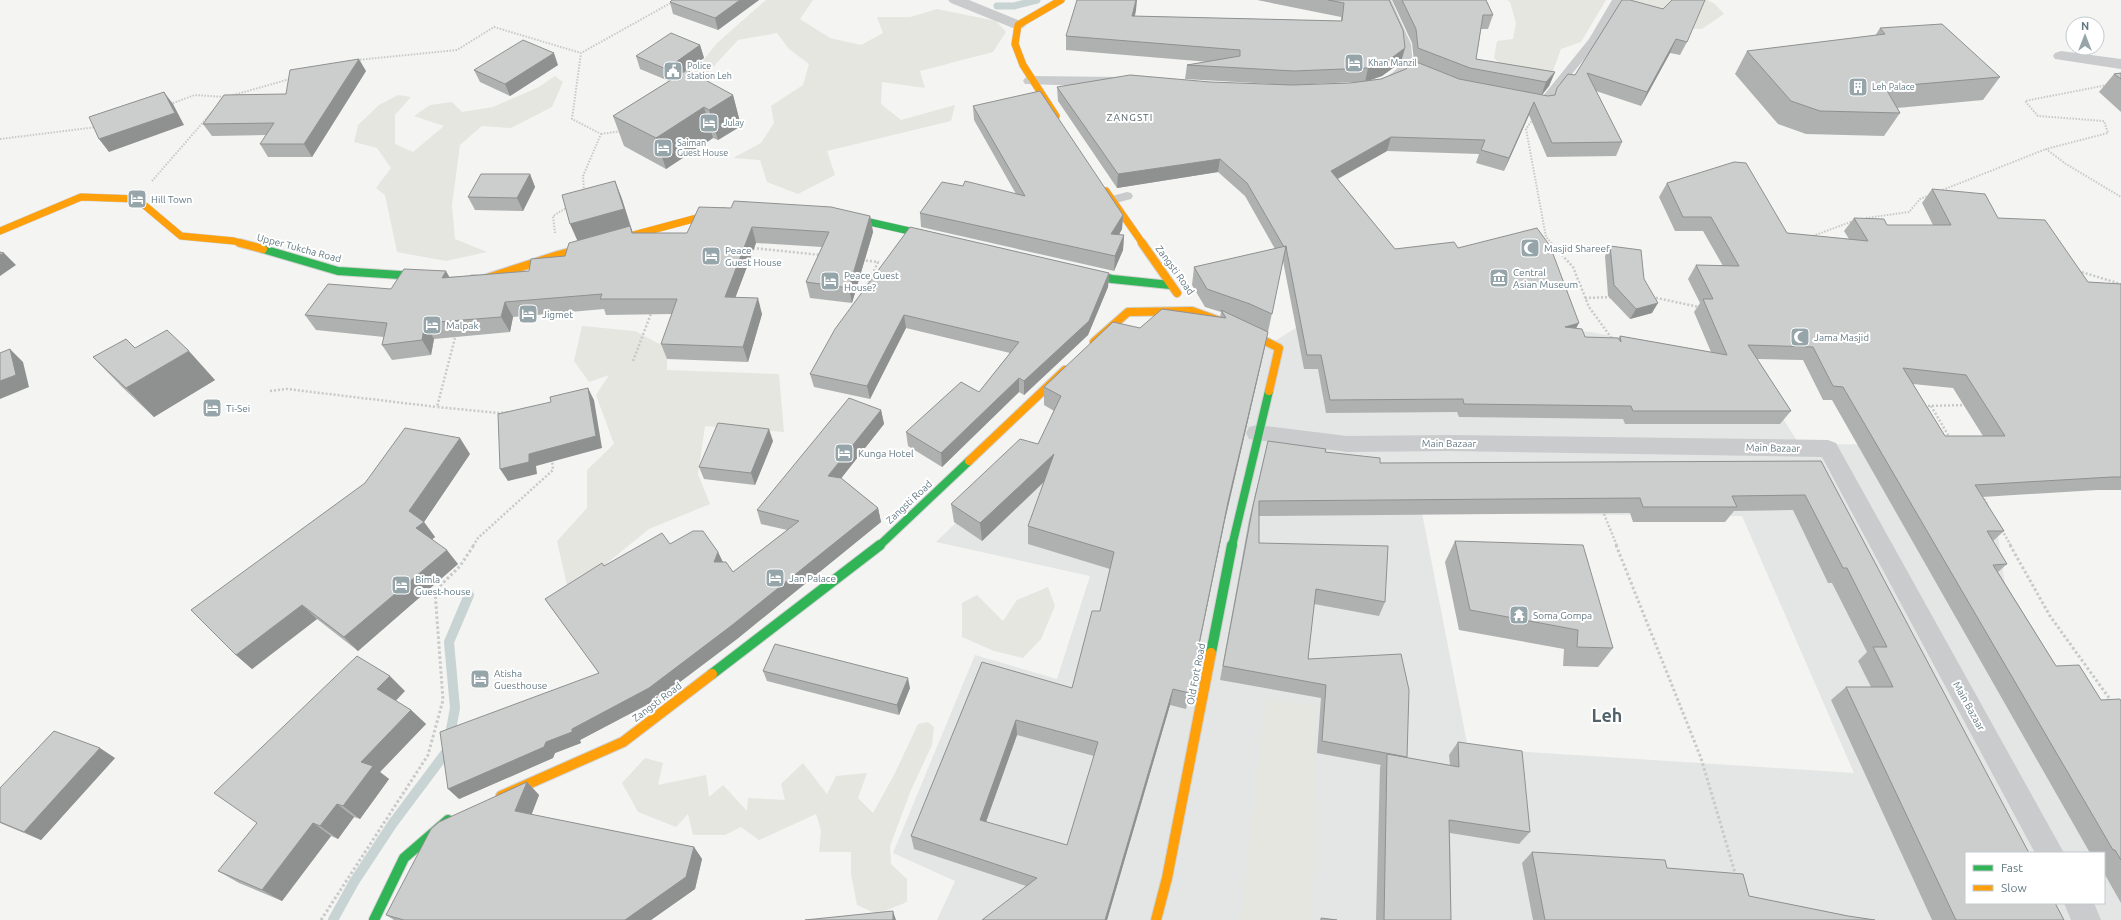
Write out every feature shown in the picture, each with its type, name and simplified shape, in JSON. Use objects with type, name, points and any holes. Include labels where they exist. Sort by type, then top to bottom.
[{"type":"street","points":[[956,0],[1018,25]]},
{"type":"street","points":[[1018,25],[1061,0]]},
{"type":"street","points":[[1018,25],[1015,44],[1023,65],[1031,81],[1061,125]]},
{"type":"street","points":[[2060,56],[2121,64]]},
{"type":"street","points":[[1362,88],[1377,86],[1396,78],[1408,66],[1454,85]]},
{"type":"street","points":[[1031,81],[1135,82]]},
{"type":"street","name":"Zangsti Road","points":[[1100,181],[1170,285],[1192,311]]},
{"type":"street","points":[[0,231],[81,198],[137,199]]},
{"type":"street","name":"Upper Tukcha Road","points":[[137,199],[181,236],[234,241],[338,271],[441,277]]},
{"type":"street","points":[[465,279],[481,280],[558,255],[716,212],[730,210]]},
{"type":"street","points":[[834,215],[942,239]]},
{"type":"street","points":[[1074,270],[1112,280],[1170,285]]},
{"type":"street","name":"Zangsti Road","points":[[1086,350],[1128,312],[1192,311]]},
{"type":"street","name":"Old Fort Road","points":[[1156,920],[1167,878],[1237,520],[1257,433],[1279,348],[1239,328],[1192,311]]},
{"type":"street","name":"Zangsti Road","points":[[496,799],[623,742],[874,550],[1069,366]]},
{"type":"street","name":"Main Bazaar","points":[[1257,433],[1347,444],[1450,443],[1828,449],[2049,852]]},
{"type":"street","points":[[374,920],[404,858],[446,821],[460,815]]},
{"type":"street","points":[[2079,904],[2087,920]]},
{"type":"lane","points":[[1386,0],[1406,44],[1408,66]]},
{"type":"lane","points":[[1537,102],[1594,40],[1616,0]]},
{"type":"lane","points":[[1112,200],[1127,196]]},
{"type":"path","points":[[356,61],[457,50],[494,27],[581,53],[676,0]]},
{"type":"path","points":[[581,53],[572,119],[601,134],[625,131]]},
{"type":"path","points":[[165,105],[195,96],[225,97],[294,78]]},
{"type":"path","points":[[1864,219],[1909,212],[1920,199],[2046,149],[2108,133],[2104,121],[2038,116],[2025,101],[2114,84]]},
{"type":"path","points":[[220,103],[225,97]]},
{"type":"path","points":[[1537,102],[1526,129],[1546,237],[1573,267],[1589,307],[1616,344],[1608,343]]},
{"type":"path","points":[[137,199],[215,109]]},
{"type":"path","points":[[0,139],[83,130],[103,125]]},
{"type":"path","points":[[584,198],[583,176],[601,134]]},
{"type":"path","points":[[2046,149],[2066,164],[2121,197]]},
{"type":"path","points":[[558,255],[552,216],[571,205]]},
{"type":"path","points":[[1807,239],[1857,220]]},
{"type":"path","points":[[748,247],[825,256]]},
{"type":"path","points":[[855,259],[878,262],[868,284],[876,286]]},
{"type":"path","points":[[2077,270],[2121,284]]},
{"type":"path","points":[[1647,296],[1698,307],[1706,307]]},
{"type":"path","points":[[1586,298],[1620,297]]},
{"type":"path","points":[[633,361],[654,304]]},
{"type":"path","points":[[437,407],[457,333]]},
{"type":"path","points":[[270,391],[287,389],[437,407],[499,413],[514,412]]},
{"type":"path","points":[[1923,406],[1970,404]]},
{"type":"path","points":[[1931,406],[1950,440]]},
{"type":"path","points":[[321,920],[428,755],[443,700],[435,591],[460,566],[478,538],[553,470],[551,454]]},
{"type":"path","points":[[1981,494],[1989,507]]},
{"type":"path","points":[[1604,514],[1701,758],[1738,883]]},
{"type":"path","points":[[2000,528],[2050,616],[2117,708]]},
{"type":"shaded area","points":[[766,0],[813,0],[800,19],[830,38],[861,45],[883,33],[877,17],[910,17],[937,9],[996,21],[1006,32],[993,52],[920,71],[925,88],[882,82],[881,104],[901,120],[955,105],[951,121],[827,151],[835,175],[798,194],[767,182],[760,160],[733,158],[761,143],[774,123],[771,106],[803,85],[809,64],[789,49],[777,33],[738,40],[702,79],[689,78],[717,43]]},
{"type":"shaded area","points":[[1507,0],[1606,0],[1581,42],[1561,49],[1553,71],[1521,72],[1507,67],[1494,58],[1497,41],[1513,39],[1516,23],[1510,2]]},
{"type":"shaded area","points":[[1629,0],[1707,0],[1715,4],[1724,14],[1702,29],[1677,29]]},
{"type":"shaded area","points":[[555,76],[563,82],[552,107],[511,128],[482,126],[460,145],[452,205],[455,239],[487,252],[446,261],[397,252],[385,195],[376,188],[391,168],[377,148],[354,142],[358,125],[379,105],[398,95],[411,97],[395,115],[395,144],[413,152],[444,126],[414,116],[430,105],[452,102],[462,112],[493,107],[539,87]]},
{"type":"shaded area","points":[[1450,322],[1591,332],[1749,364],[1799,444],[1947,445],[1996,523],[2012,633],[2121,727],[2121,920],[937,920],[955,881],[893,853],[975,655],[1057,679],[1090,576],[936,542],[1032,449],[1151,327],[1262,349],[1299,326]],"holes":[[[1422,513],[1742,516],[1854,773],[1468,748]]]},
{"type":"shaded area","points":[[582,326],[635,331],[667,348],[667,370],[779,374],[784,432],[705,426],[698,474],[710,504],[649,529],[569,594],[557,541],[587,508],[587,470],[614,444],[596,395],[609,375],[589,382],[574,361]]},
{"type":"shaded area","points":[[1048,587],[1055,606],[1041,639],[1023,658],[994,651],[962,637],[962,603],[977,595],[1003,621],[1017,600]]},
{"type":"shaded area","points":[[1266,697],[1316,707],[1312,920],[1241,920]]},
{"type":"shaded area","points":[[928,722],[934,727],[932,745],[911,790],[890,846],[891,864],[907,879],[907,902],[877,914],[857,905],[851,874],[851,852],[819,852],[821,830],[816,814],[759,840],[741,827],[725,835],[693,835],[688,814],[676,827],[638,812],[622,783],[645,758],[663,763],[658,785],[706,775],[709,797],[723,785],[747,811],[748,798],[785,800],[781,784],[803,763],[827,794],[836,776],[867,773],[858,798],[873,813],[895,773],[918,724]]},
{"type":"building","points":[[672,0],[740,0],[715,18],[670,2]]},
{"type":"building","points":[[1077,0],[1136,0],[1132,16],[1342,21],[1344,3],[1328,0],[1389,0],[1403,30],[1405,48],[1386,62],[1368,68],[1294,71],[1187,65],[1240,56],[1240,50],[1066,36]]},
{"type":"building","points":[[1402,0],[1486,0],[1493,15],[1483,15],[1476,59],[1555,72],[1546,82],[1470,68],[1418,48],[1416,29]]},
{"type":"building","points":[[1622,0],[1630,0],[1663,9],[1672,0],[1705,0],[1687,42],[1676,39],[1647,92],[1587,73],[1622,142],[1552,143],[1534,102],[1509,158],[1481,150],[1485,140],[1391,137],[1331,171],[1395,249],[1454,242],[1458,248],[1537,228],[1550,246],[1579,323],[1565,327],[1582,329],[1585,337],[1618,338],[1621,342],[1620,336],[1727,355],[1703,299],[1713,299],[1696,265],[1739,266],[1711,217],[1683,217],[1667,183],[1734,162],[1746,163],[1787,233],[1868,241],[1854,218],[1884,219],[1887,225],[1951,225],[1932,189],[1985,194],[1998,218],[2045,220],[2088,282],[2121,284],[2121,477],[1975,485],[2004,531],[1987,531],[2007,564],[1993,565],[2056,666],[2079,665],[2101,700],[2120,699],[2121,701],[2121,860],[2115,850],[2113,850],[1843,387],[1833,386],[1813,347],[1748,345],[1791,411],[1633,411],[1631,406],[1464,404],[1463,399],[1330,400],[1321,355],[1307,355],[1286,246],[1284,247],[1247,183],[1220,159],[1118,174],[1057,87],[1130,75],[1210,82],[1292,85],[1350,83],[1381,79],[1406,69],[1414,61],[1459,79],[1548,96],[1555,95],[1557,88],[1568,74],[1575,75]],"holes":[[[1903,368],[1966,375],[2005,436],[1945,436]]]},
{"type":"building","points":[[1942,24],[2000,77],[1885,87],[1900,113],[1820,111],[1791,101],[1747,51],[1885,34],[1880,28]]},
{"type":"building","points":[[671,33],[700,45],[666,69],[636,56]]},
{"type":"building","points":[[523,40],[554,53],[505,84],[474,70]]},
{"type":"building","points":[[359,59],[304,144],[260,144],[274,123],[203,124],[224,95],[286,94],[290,70]]},
{"type":"building","points":[[687,70],[733,95],[709,110],[704,107],[656,138],[613,116]]},
{"type":"building","points":[[2121,73],[2121,79],[2114,74]]},
{"type":"building","points":[[1040,91],[1123,215],[1111,234],[1124,235],[1115,256],[920,213],[942,182],[963,186],[965,181],[1025,196],[973,106]]},
{"type":"building","points":[[164,92],[175,113],[99,139],[89,117]]},
{"type":"building","points":[[481,174],[530,174],[517,198],[468,197]]},
{"type":"building","points":[[615,181],[624,209],[570,224],[562,195]]},
{"type":"building","points":[[734,201],[831,207],[870,216],[849,288],[806,282],[829,232],[752,227],[725,297],[758,298],[743,347],[661,344],[677,299],[600,299],[602,294],[505,302],[501,317],[425,323],[422,340],[382,345],[387,323],[305,315],[328,284],[391,289],[404,269],[446,271],[442,278],[529,271],[531,259],[565,256],[569,243],[630,226],[632,233],[687,233],[699,207],[731,208]]},
{"type":"building","points":[[910,227],[1109,273],[1089,321],[1024,381],[1019,378],[941,453],[906,432],[961,382],[979,392],[1019,342],[904,315],[867,386],[810,374],[835,329]]},
{"type":"building","points":[[1286,246],[1272,314],[1250,304],[1207,289],[1194,267]]},
{"type":"building","points":[[1610,246],[1641,250],[1644,279],[1658,303],[1636,309],[1614,285]]},
{"type":"building","points":[[1162,309],[1226,318],[1221,310],[1268,332],[1228,502],[1189,693],[1173,689],[1105,920],[982,920],[1037,878],[911,836],[982,662],[1072,688],[1092,611],[1100,611],[1114,552],[1028,526],[1054,454],[980,523],[951,504],[1020,439],[1038,444],[1061,396],[1044,387],[1113,322],[1140,328]],"holes":[[[1016,720],[1098,742],[1067,845],[980,820]]]},
{"type":"building","points":[[167,330],[189,351],[126,388],[93,357],[126,339],[135,348]]},
{"type":"building","points":[[10,349],[16,375],[0,381],[0,353]]},
{"type":"building","points":[[588,388],[596,436],[529,454],[529,462],[500,469],[498,414],[551,402],[550,397]]},
{"type":"building","points":[[849,398],[881,410],[828,476],[841,478],[878,508],[731,626],[649,688],[572,729],[572,732],[546,742],[544,747],[448,789],[440,732],[599,673],[545,599],[602,563],[604,566],[662,533],[670,544],[693,531],[703,531],[718,552],[714,562],[726,562],[733,572],[799,521],[757,510]]},
{"type":"building","points":[[718,423],[769,429],[751,473],[699,467]]},
{"type":"building","points":[[405,428],[460,438],[409,511],[424,522],[416,528],[447,550],[344,637],[302,605],[236,655],[191,610],[365,483]]},
{"type":"building","points":[[1268,441],[1326,449],[1325,452],[1380,458],[1380,463],[1821,461],[2028,852],[1965,852],[1965,904],[2056,904],[2064,920],[1956,920],[1846,687],[1893,687],[1873,647],[1887,647],[1847,568],[1843,568],[1805,495],[1732,496],[1737,507],[1643,507],[1640,498],[1259,501],[1259,543],[1388,546],[1385,602],[1316,589],[1308,659],[1401,654],[1409,690],[1407,757],[1322,741],[1326,685],[1223,666],[1253,506]]},
{"type":"building","points":[[1455,541],[1583,545],[1613,648],[1577,647],[1578,630],[1470,610]]},
{"type":"building","points":[[775,644],[908,678],[897,705],[763,671]]},
{"type":"building","points":[[357,656],[390,676],[377,689],[411,710],[361,762],[373,766],[343,806],[337,804],[320,826],[313,823],[262,890],[218,871],[257,823],[214,793]]},
{"type":"building","points":[[54,731],[100,748],[24,832],[0,822],[0,788]]},
{"type":"building","points":[[1458,742],[1522,751],[1530,832],[1449,820],[1451,920],[1384,920],[1387,754],[1459,767]]},
{"type":"building","points":[[527,782],[515,811],[694,847],[686,877],[625,920],[404,920],[386,915],[431,829],[439,822]]},
{"type":"building","points":[[1532,852],[1665,860],[1667,868],[1743,874],[1749,896],[1875,920],[1545,920]]},
{"type":"building","points":[[893,911],[893,920],[805,920]]},
{"type":"building","points":[[1321,918],[1337,920],[1321,920]]},
{"type":"waterway","points":[[997,6],[1014,6],[1037,0]]},
{"type":"waterway","points":[[333,920],[354,882],[393,823],[447,751],[455,708],[449,642],[469,595]]},
{"type":"traffic: fast","points":[[843,216],[936,237]]},
{"type":"traffic: fast","points":[[263,249],[338,271],[431,277]]},
{"type":"traffic: fast","points":[[1080,272],[1112,279],[1170,285]]},
{"type":"traffic: fast","points":[[1211,653],[1237,520],[1269,391]]},
{"type":"traffic: fast","points":[[712,674],[874,550],[969,461]]},
{"type":"traffic: fast","points":[[374,920],[404,858],[448,820]]},
{"type":"traffic: slow","points":[[1056,116],[1023,65],[1015,44],[1018,25],[1061,0]]},
{"type":"traffic: slow","points":[[1106,191],[1177,293]]},
{"type":"traffic: slow","points":[[0,231],[81,197],[137,199],[181,236],[234,241],[263,249]]},
{"type":"traffic: slow","points":[[473,279],[481,280],[558,255],[723,211]]},
{"type":"traffic: slow","points":[[1094,342],[1128,312],[1192,311],[1239,328],[1279,348],[1269,391]]},
{"type":"traffic: slow","points":[[969,461],[1065,370]]},
{"type":"traffic: slow","points":[[1156,920],[1167,878],[1211,653]]},
{"type":"traffic: slow","points":[[501,796],[623,742],[712,674]]},
{"type":"place","name":"Khan Manzil","points":[[1354,63]]},
{"type":"place","name":"Police station Leh","points":[[673,71]]},
{"type":"place","name":"Leh Palace","points":[[1858,87]]},
{"type":"place","name":"Julay","points":[[709,123]]},
{"type":"place","name":"Saiman Guest House","points":[[663,148]]},
{"type":"place","name":"Hill Town","points":[[137,199]]},
{"type":"place","name":"Masjid Shareef","points":[[1530,248]]},
{"type":"place","name":"Peace Guest House","points":[[711,256]]},
{"type":"place","name":"Central Asian Museum","points":[[1499,278]]},
{"type":"place","name":"Peace Guest House?","points":[[830,281]]},
{"type":"place","name":"Jigmet","points":[[528,314]]},
{"type":"place","name":"Malpak","points":[[432,325]]},
{"type":"place","name":"Jama Masjid","points":[[1800,337]]},
{"type":"place","name":"Ti-Sei","points":[[212,408]]},
{"type":"place","name":"Kunga Hotel","points":[[844,453]]},
{"type":"place","name":"Jan Palace","points":[[775,578]]},
{"type":"place","name":"Bimla Guest-house","points":[[401,585]]},
{"type":"place","name":"Soma Gompa","points":[[1519,615]]},
{"type":"place","name":"Atisha Guesthouse","points":[[480,679]]},
{"type":"district","name":"ZANGSTI","points":[[1130,117]]},
{"type":"district","name":"Leh","points":[[1607,715]]}]
